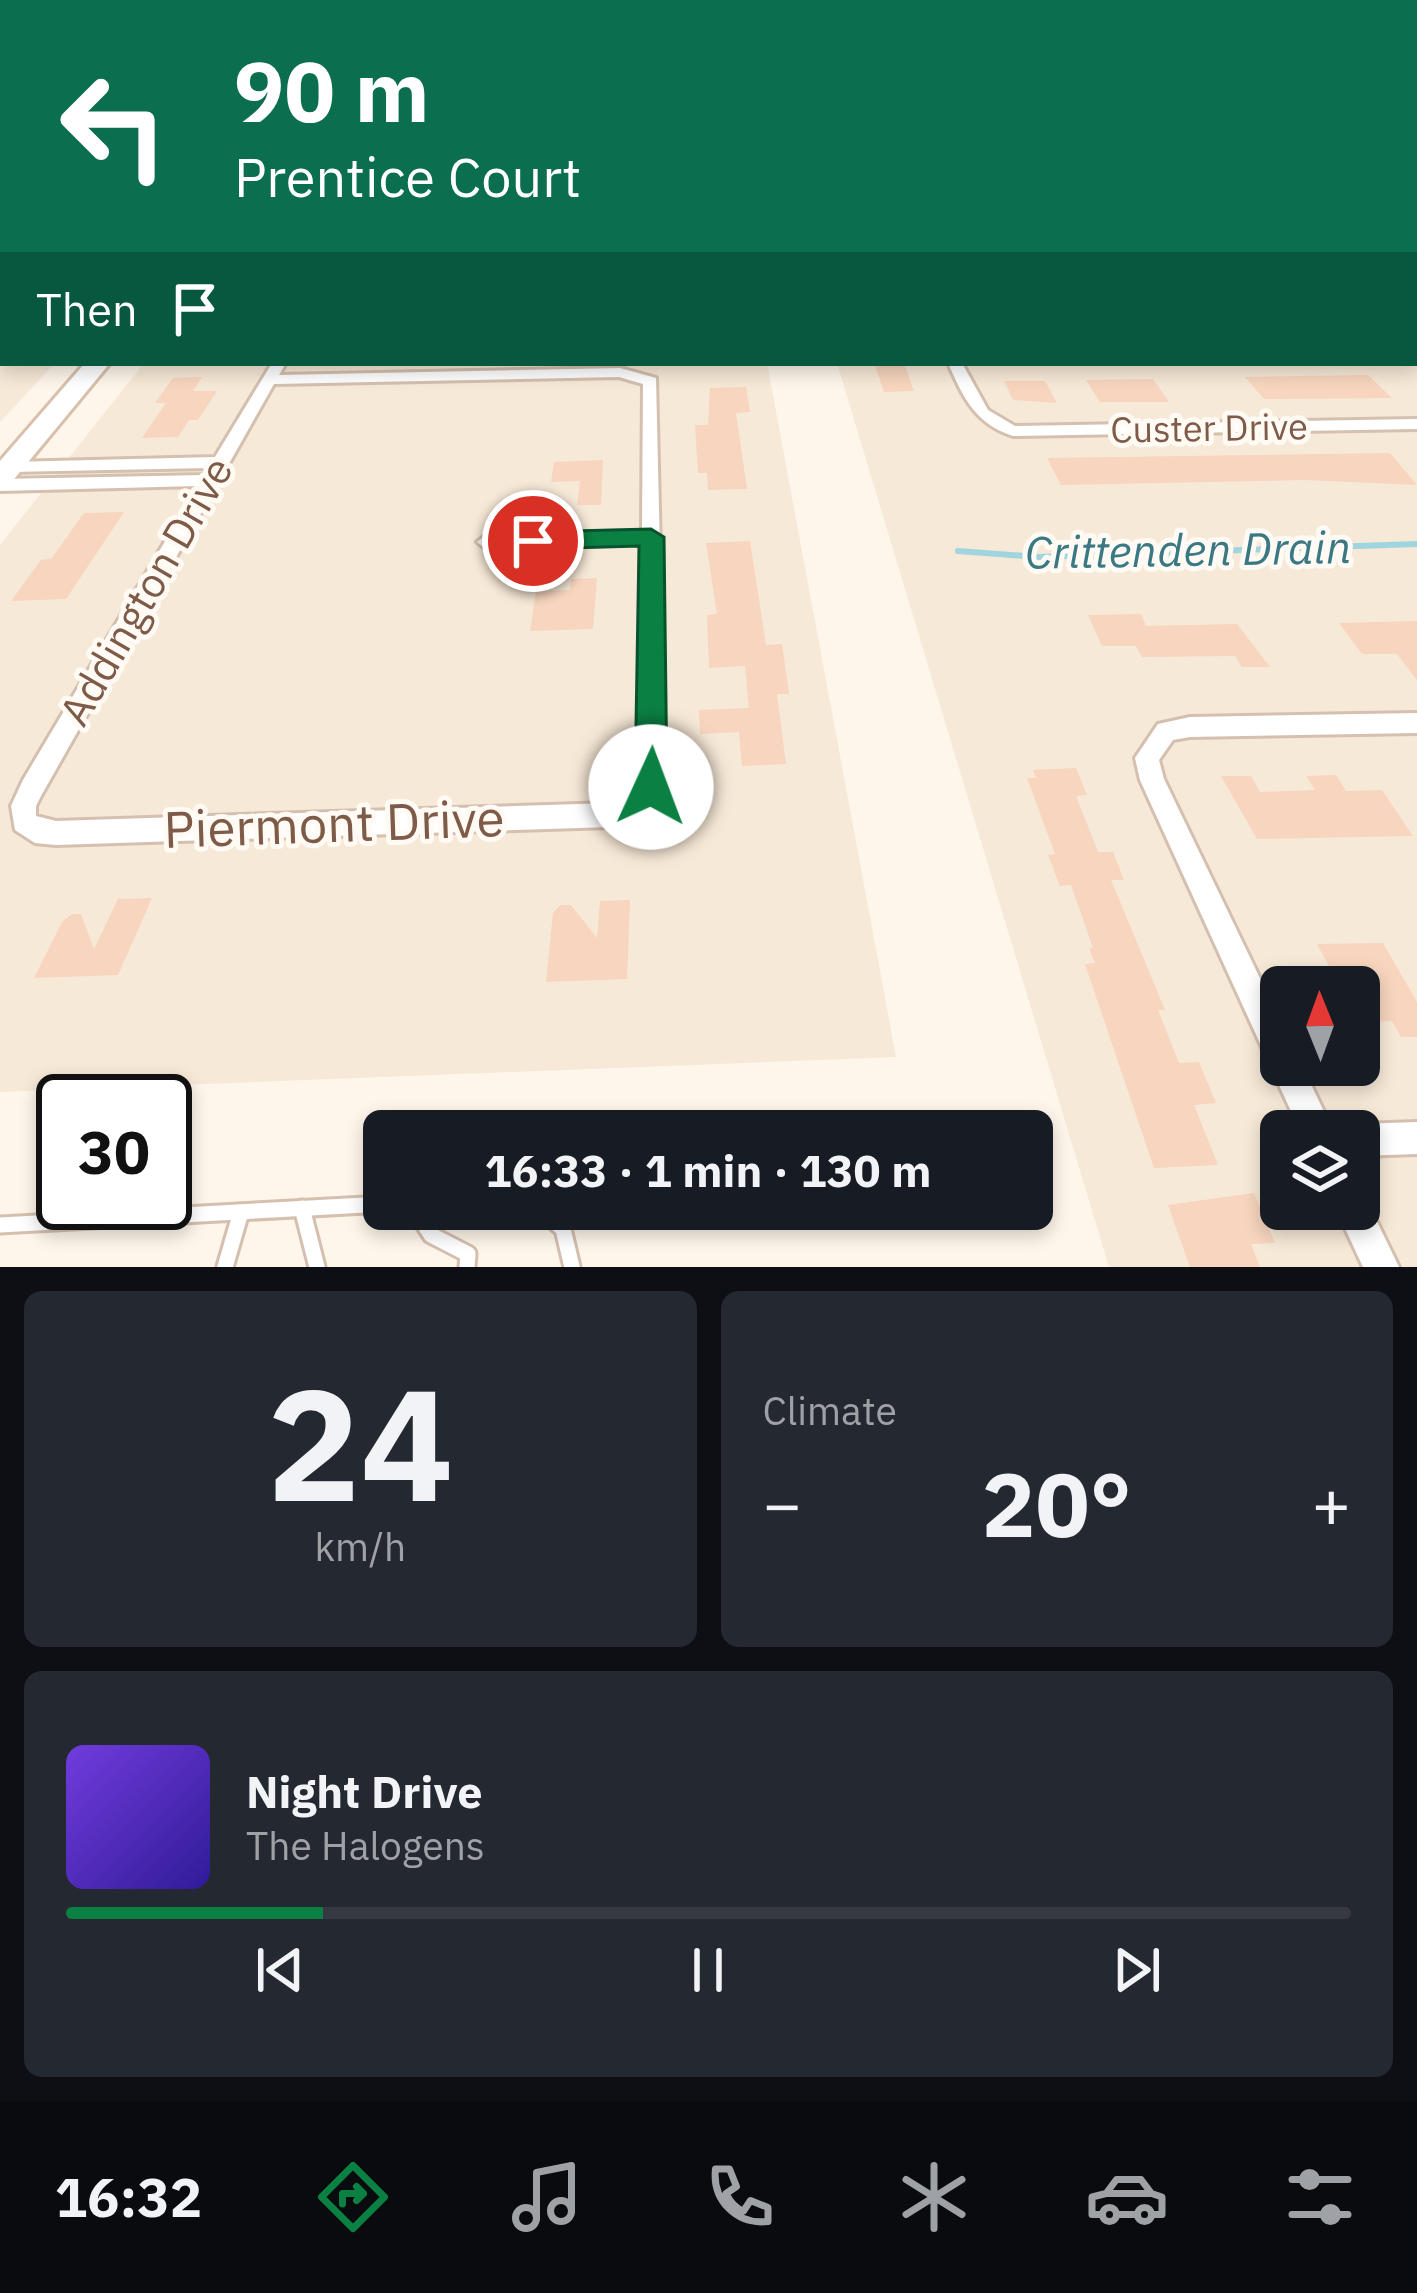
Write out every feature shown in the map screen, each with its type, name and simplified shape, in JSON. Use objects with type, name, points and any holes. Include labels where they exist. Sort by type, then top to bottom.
[{"type":"street","points":[[3,476],[95,366]]},
{"type":"street","name":"Custer Drive","points":[[956,366],[978,411],[1013,431],[1417,424]]},
{"type":"street","points":[[274,371],[644,376],[653,387],[651,537],[486,542]]},
{"type":"street","name":"Addington Drive","points":[[24,822],[23,806],[32,788],[274,371]]},
{"type":"street","points":[[3,476],[216,471]]},
{"type":"street","name":"Piermont Drive","points":[[24,822],[35,831],[56,833],[628,812],[644,801],[653,770],[651,537]]},
{"type":"street","points":[[1260,1010],[1152,781],[1147,758],[1166,731],[1417,723]]},
{"type":"street","points":[[1380,1140],[1417,1138]]},
{"type":"street","points":[[1364,1230],[1381,1267]]},
{"type":"lane","points":[[0,1225],[363,1205]]},
{"type":"lane","points":[[302,1208],[317,1267]]},
{"type":"lane","points":[[225,1267],[241,1212]]},
{"type":"lane","points":[[428,1230],[468,1254],[467,1267]]},
{"type":"lane","points":[[562,1230],[572,1267]]},
{"type":"shaded area","points":[[0,366],[52,366],[0,422]]},
{"type":"shaded area","points":[[142,366],[768,366],[896,1057],[192,1084],[192,1074],[36,1074],[36,1091],[0,1092],[0,545]]},
{"type":"shaded area","points":[[838,366],[1417,366],[1417,1267],[1109,1267]]},
{"type":"building","points":[[875,366],[905,366],[914,391],[884,392]]},
{"type":"building","points":[[1368,375],[1392,398],[1264,399],[1245,377]]},
{"type":"building","points":[[202,377],[193,391],[217,391],[198,420],[189,420],[178,437],[142,438],[166,403],[155,403],[173,378]]},
{"type":"building","points":[[1153,379],[1169,402],[1100,402],[1086,380]]},
{"type":"building","points":[[1004,381],[1045,381],[1057,403],[1013,400]]},
{"type":"building","points":[[746,387],[750,412],[736,413],[747,489],[708,490],[707,473],[698,473],[695,425],[708,425],[710,388]]},
{"type":"building","points":[[1390,453],[1417,485],[1305,480],[1061,485],[1047,458]]},
{"type":"building","points":[[603,460],[601,505],[577,505],[580,481],[551,482],[554,462]]},
{"type":"building","points":[[124,512],[66,599],[11,601],[41,560],[51,559],[84,513]]},
{"type":"building","points":[[750,541],[766,645],[782,644],[789,694],[777,694],[786,764],[742,766],[739,732],[700,734],[699,710],[749,708],[745,666],[709,668],[707,615],[717,614],[706,543]]},
{"type":"building","points":[[597,578],[593,629],[530,631],[536,591],[570,590],[571,579]]},
{"type":"building","points":[[1141,614],[1146,626],[1237,624],[1270,667],[1242,667],[1235,656],[1142,657],[1136,646],[1102,646],[1088,615]]},
{"type":"building","points":[[1417,621],[1417,680],[1397,654],[1362,654],[1339,623]]},
{"type":"building","points":[[1076,768],[1087,795],[1076,796],[1098,852],[1113,852],[1124,880],[1111,880],[1165,1010],[1158,1010],[1179,1063],[1199,1062],[1216,1103],[1194,1105],[1218,1165],[1154,1168],[1085,964],[1095,963],[1089,948],[1093,948],[1071,885],[1060,886],[1048,855],[1055,854],[1027,778],[1036,778],[1033,770]]},
{"type":"building","points":[[1336,775],[1346,791],[1382,790],[1413,836],[1257,839],[1221,776],[1251,776],[1260,792],[1315,790],[1306,776]]},
{"type":"building","points":[[152,898],[118,975],[34,978],[62,922],[72,914],[81,914],[94,949],[118,899]]},
{"type":"building","points":[[630,900],[627,979],[546,982],[553,913],[560,905],[571,905],[597,938],[600,901]]},
{"type":"building","points":[[1383,943],[1417,1002],[1417,1037],[1401,1037],[1392,1021],[1380,1021],[1380,966],[1329,966],[1317,944]]},
{"type":"building","points":[[1254,1193],[1260,1207],[1260,1230],[1270,1230],[1275,1243],[1251,1244],[1260,1267],[1190,1267],[1168,1205]]},
{"type":"waterway","name":"Crittenden Drain","points":[[958,551],[1038,557],[1417,544]]},
{"type":"route","points":[[533,541],[651,537],[651,787]]}]
